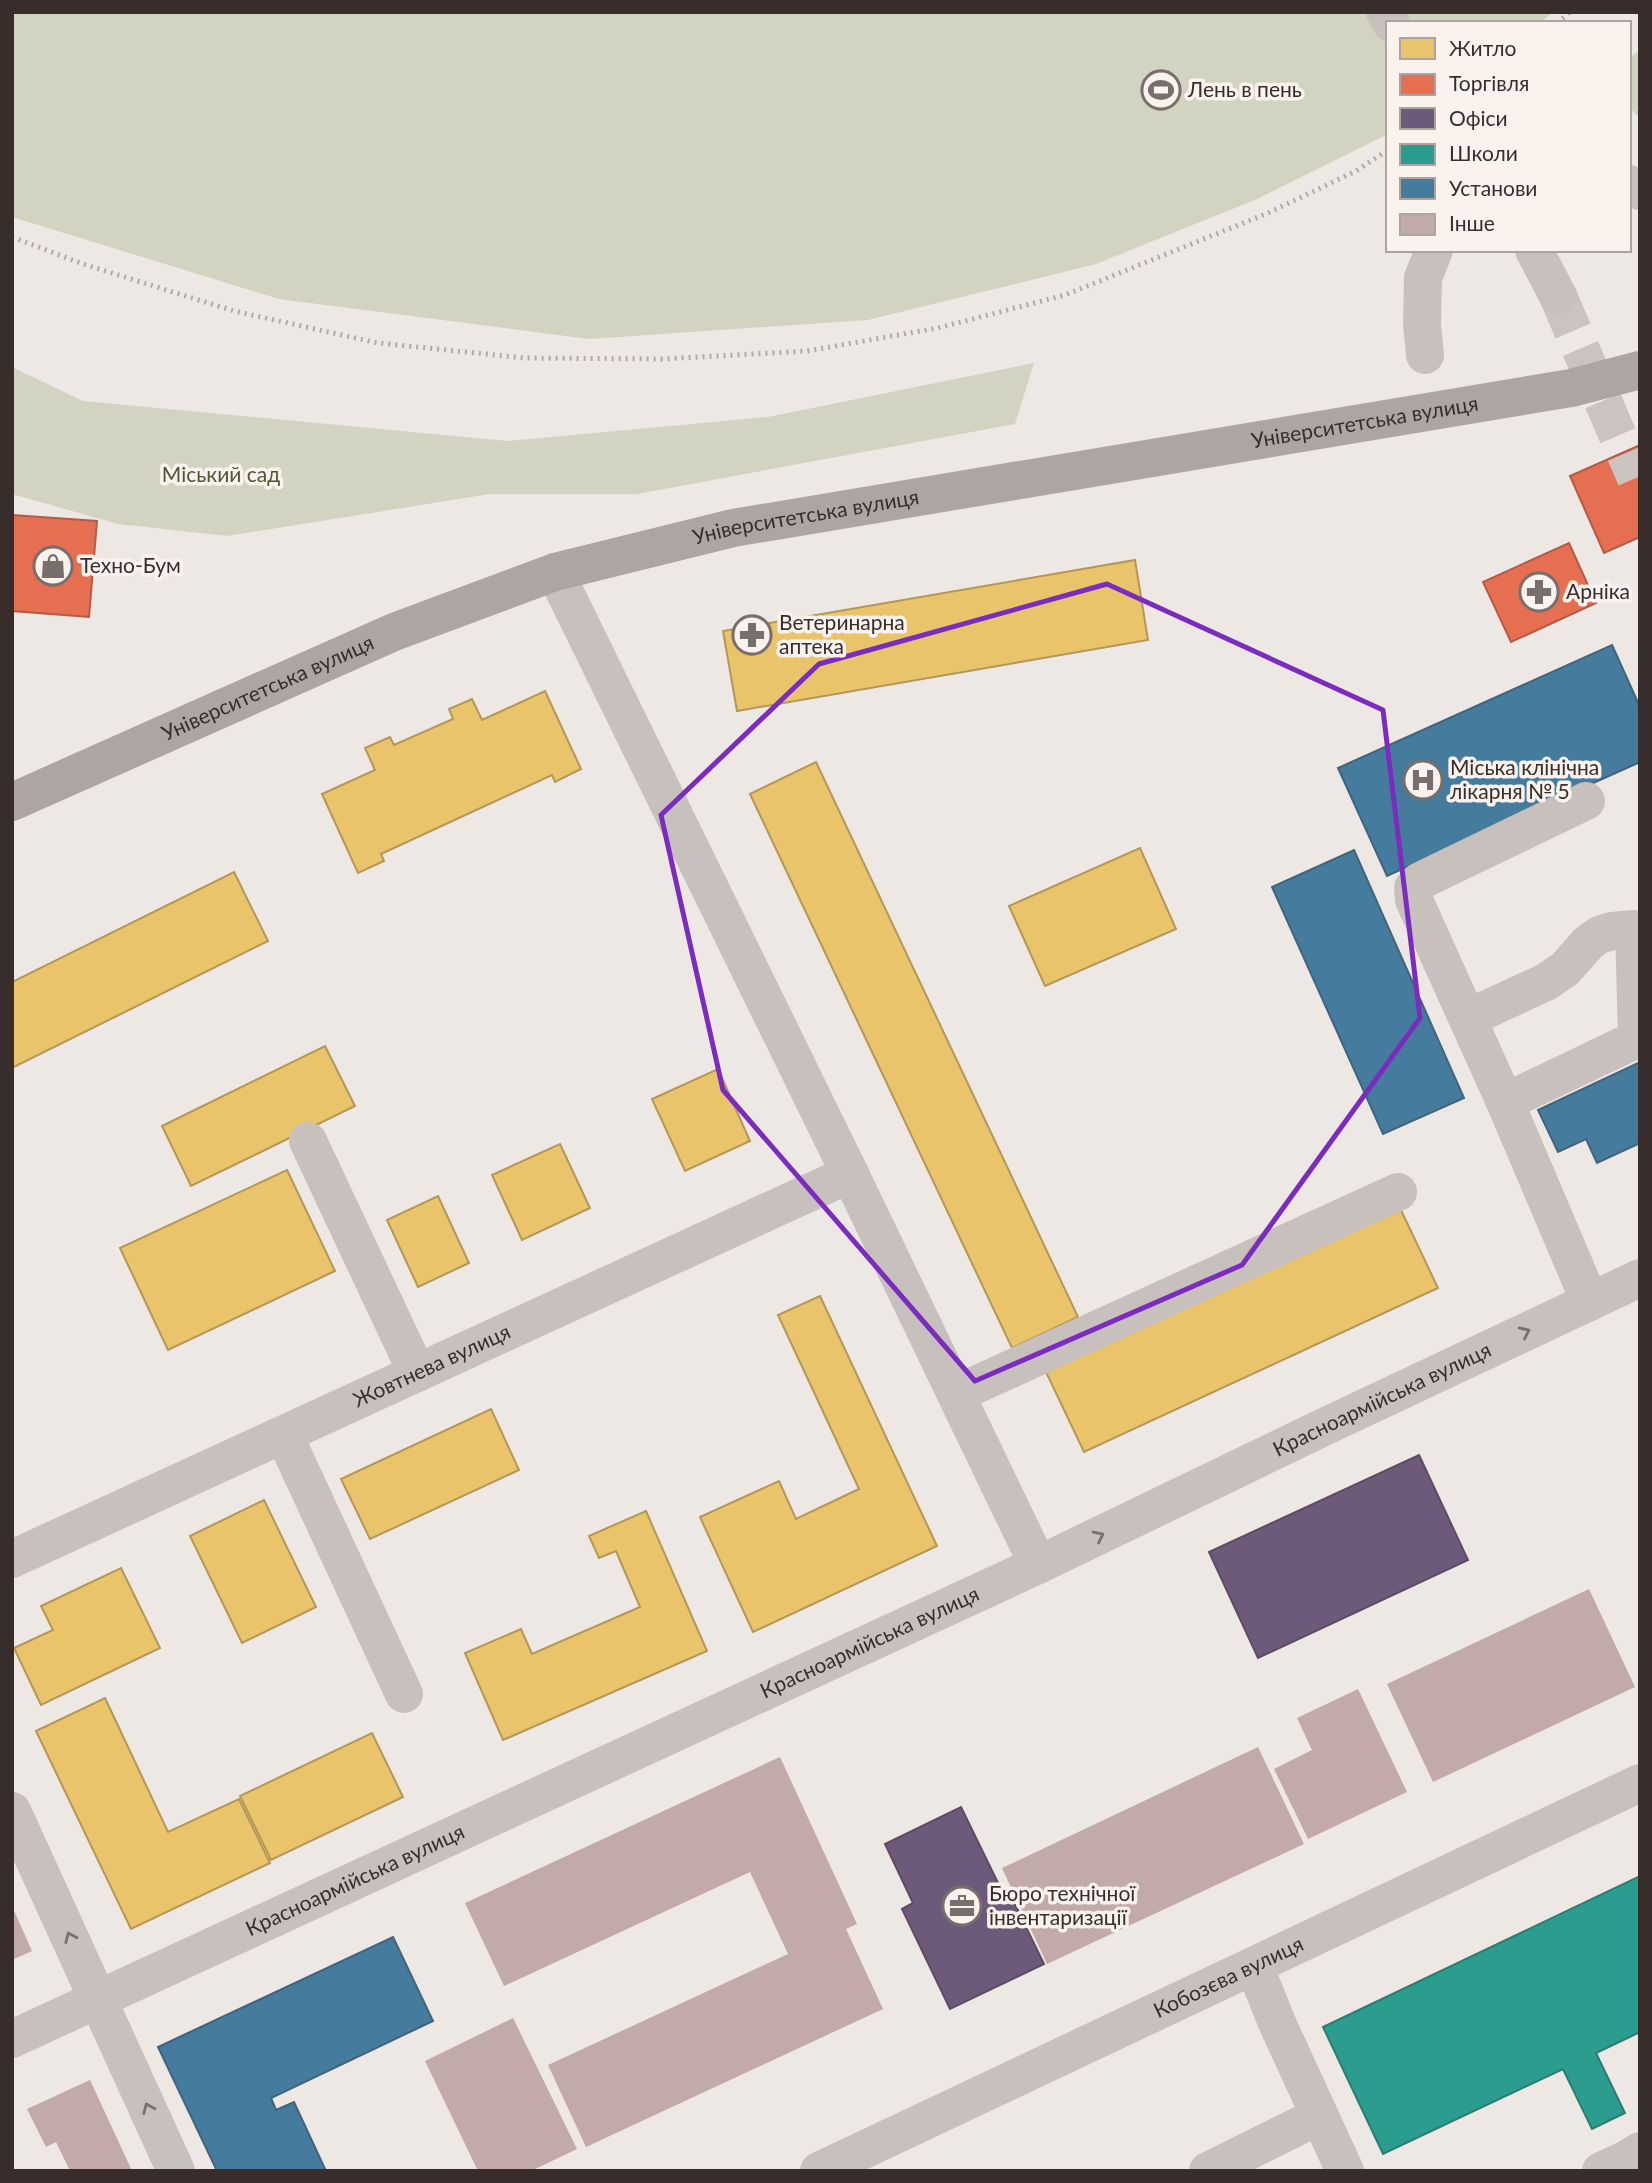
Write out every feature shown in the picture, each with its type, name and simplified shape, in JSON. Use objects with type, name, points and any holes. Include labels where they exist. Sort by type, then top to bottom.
[{"type":"main road","name":"Університетська вулиця","points":[[12,802],[394,632],[555,572],[733,528],[1571,388],[1640,370]]},
{"type":"street","points":[[1425,355],[1422,324],[1423,278],[1433,252]]},
{"type":"street","points":[[1535,252],[1558,296]]},
{"type":"street","points":[[555,572],[1038,1565]]},
{"type":"street","points":[[1586,802],[1420,881],[1413,888],[1414,900],[1505,1102],[1590,1302]]},
{"type":"street","points":[[1468,1018],[1546,982],[1565,969],[1588,943],[1599,935],[1634,929],[1635,1040],[1505,1102]]},
{"type":"street","points":[[308,1141],[417,1373]]},
{"type":"street","name":"Жовтнева вулиця","points":[[12,1559],[850,1174]]},
{"type":"street","points":[[956,1395],[1398,1192]]},
{"type":"street","name":"Красноармійська вулиця","points":[[12,2039],[1038,1565],[1640,1278]]},
{"type":"street","points":[[284,1435],[404,1694]]},
{"type":"street","name":"Кобозєва вулиця","points":[[819,2171],[1640,1783]]},
{"type":"street","points":[[12,1811],[176,2171]]},
{"type":"street","points":[[1254,1966],[1345,2171]]},
{"type":"street","points":[[1208,2171],[1319,2116]]},
{"type":"highlighted area","points":[[1107,584],[1383,710],[1420,1018],[1242,1265],[975,1381],[723,1090],[661,815],[819,664]]},
{"type":"green space","points":[[12,12],[1553,12],[1542,21],[1386,21],[1386,135],[1255,200],[1096,264],[868,320],[589,339],[279,299],[12,217]]},
{"type":"green space","points":[[1640,49],[1640,118],[1631,109],[1631,57]]},
{"type":"green space","name":"Міський сад","points":[[1034,363],[1015,424],[637,494],[490,494],[227,536],[118,524],[12,494],[12,367],[83,401],[508,441],[768,417]]},
{"type":"building: Житло","points":[[1135,560],[1148,640],[737,711],[723,631]]},
{"type":"building: Житло","points":[[545,691],[581,769],[555,782],[552,775],[381,854],[384,861],[358,873],[322,794],[375,770],[365,748],[390,737],[394,745],[453,719],[449,709],[472,699],[482,720]]},
{"type":"building: Житло","points":[[816,762],[1078,1317],[1012,1348],[750,794]]},
{"type":"building: Житло","points":[[1140,848],[1176,929],[1045,986],[1009,906]]},
{"type":"building: Житло","points":[[234,872],[268,941],[12,1068],[12,982]]},
{"type":"building: Житло","points":[[325,1046],[355,1106],[191,1186],[162,1126]]},
{"type":"building: Житло","points":[[718,1069],[750,1141],[685,1171],[652,1099]]},
{"type":"building: Житло","points":[[560,1144],[590,1208],[522,1240],[492,1175]]},
{"type":"building: Житло","points":[[287,1170],[335,1271],[168,1350],[120,1248]]},
{"type":"building: Житло","points":[[438,1196],[469,1263],[418,1287],[387,1220]]},
{"type":"building: Житло","points":[[1400,1208],[1438,1288],[1084,1452],[1046,1372]]},
{"type":"building: Житло","points":[[820,1296],[937,1546],[753,1632],[700,1517],[779,1481],[796,1519],[859,1489],[778,1315]]},
{"type":"building: Житло","points":[[491,1409],[519,1470],[370,1539],[341,1479]]},
{"type":"building: Житло","points":[[264,1500],[316,1607],[242,1643],[190,1536]]},
{"type":"building: Житло","points":[[646,1511],[707,1651],[503,1740],[465,1653],[521,1629],[532,1654],[640,1607],[616,1551],[599,1558],[589,1536]]},
{"type":"building: Житло","points":[[121,1568],[160,1648],[41,1705],[14,1648],[53,1630],[41,1606]]},
{"type":"building: Житло","points":[[105,1698],[168,1832],[239,1799],[270,1863],[131,1929],[36,1731]]},
{"type":"building: Житло","points":[[372,1733],[403,1797],[271,1860],[240,1796]]},
{"type":"building: Торгівля","points":[[1640,445],[1640,537],[1604,553],[1570,476]]},
{"type":"building: Торгівля","name":"Техно-Бум","points":[[12,515],[97,521],[89,617],[12,611]]},
{"type":"building: Торгівля","name":"Арніка","points":[[1569,543],[1596,603],[1511,642],[1483,582]]},
{"type":"building: Офіси","points":[[1419,1455],[1468,1560],[1258,1658],[1209,1552]]},
{"type":"building: Офіси","name":"Бюро технічної інвентаризації","points":[[961,1807],[1001,1889],[987,1896],[990,1903],[1010,1894],[1044,1964],[950,2009],[902,1909],[913,1903],[885,1844]]},
{"type":"building: Школи","points":[[1640,1876],[1640,2032],[1596,2053],[1625,2113],[1592,2129],[1563,2069],[1383,2154],[1323,2027]]},
{"type":"building: Установи","points":[[1612,645],[1640,707],[1640,762],[1387,876],[1338,768]]},
{"type":"building: Установи","points":[[1354,850],[1464,1098],[1383,1134],[1272,887]]},
{"type":"building: Установи","points":[[1640,1062],[1640,1143],[1597,1163],[1586,1139],[1558,1152],[1538,1110]]},
{"type":"building: Установи","points":[[393,1937],[433,2021],[271,2098],[276,2110],[294,2102],[326,2171],[217,2171],[158,2047]]},
{"type":"building: Інше","points":[[1589,1589],[1635,1687],[1433,1782],[1387,1684]]},
{"type":"building: Інше","points":[[1358,1689],[1407,1792],[1308,1839],[1274,1769],[1312,1750],[1297,1718]]},
{"type":"building: Інше","points":[[1258,1747],[1304,1844],[1047,1964],[1002,1868]]},
{"type":"building: Інше","points":[[780,1757],[857,1924],[846,1929],[883,2009],[586,2147],[548,2065],[788,1954],[750,1872],[504,1986],[465,1903]]},
{"type":"building: Інше","points":[[12,1906],[32,1951],[12,1960]]},
{"type":"building: Інше","points":[[513,2018],[577,2149],[531,2171],[478,2171],[425,2061]]},
{"type":"building: Інше","points":[[90,2080],[132,2171],[70,2171],[56,2142],[46,2147],[27,2109]]},
{"type":"tunnel","points":[[1558,296],[1636,478]]},
{"type":"railway","points":[[1559,21],[1570,12]]},
{"type":"railway","points":[[12,237],[83,264],[234,311],[378,343],[524,358],[663,359],[807,351],[938,328],[1065,295],[1268,213],[1356,171],[1386,151]]},
{"type":"place","name":"Лень в пень","points":[[1161,90]]},
{"type":"place","name":"Техно-Бум","points":[[53,566]]},
{"type":"place","name":"Арніка","points":[[1539,592]]},
{"type":"place","name":"Ветеринарна аптека","points":[[752,635]]},
{"type":"place","name":"Міська клінічна лікарня № 5","points":[[1423,780]]},
{"type":"place","name":"Бюро технічної інвентаризації","points":[[962,1906]]}]
